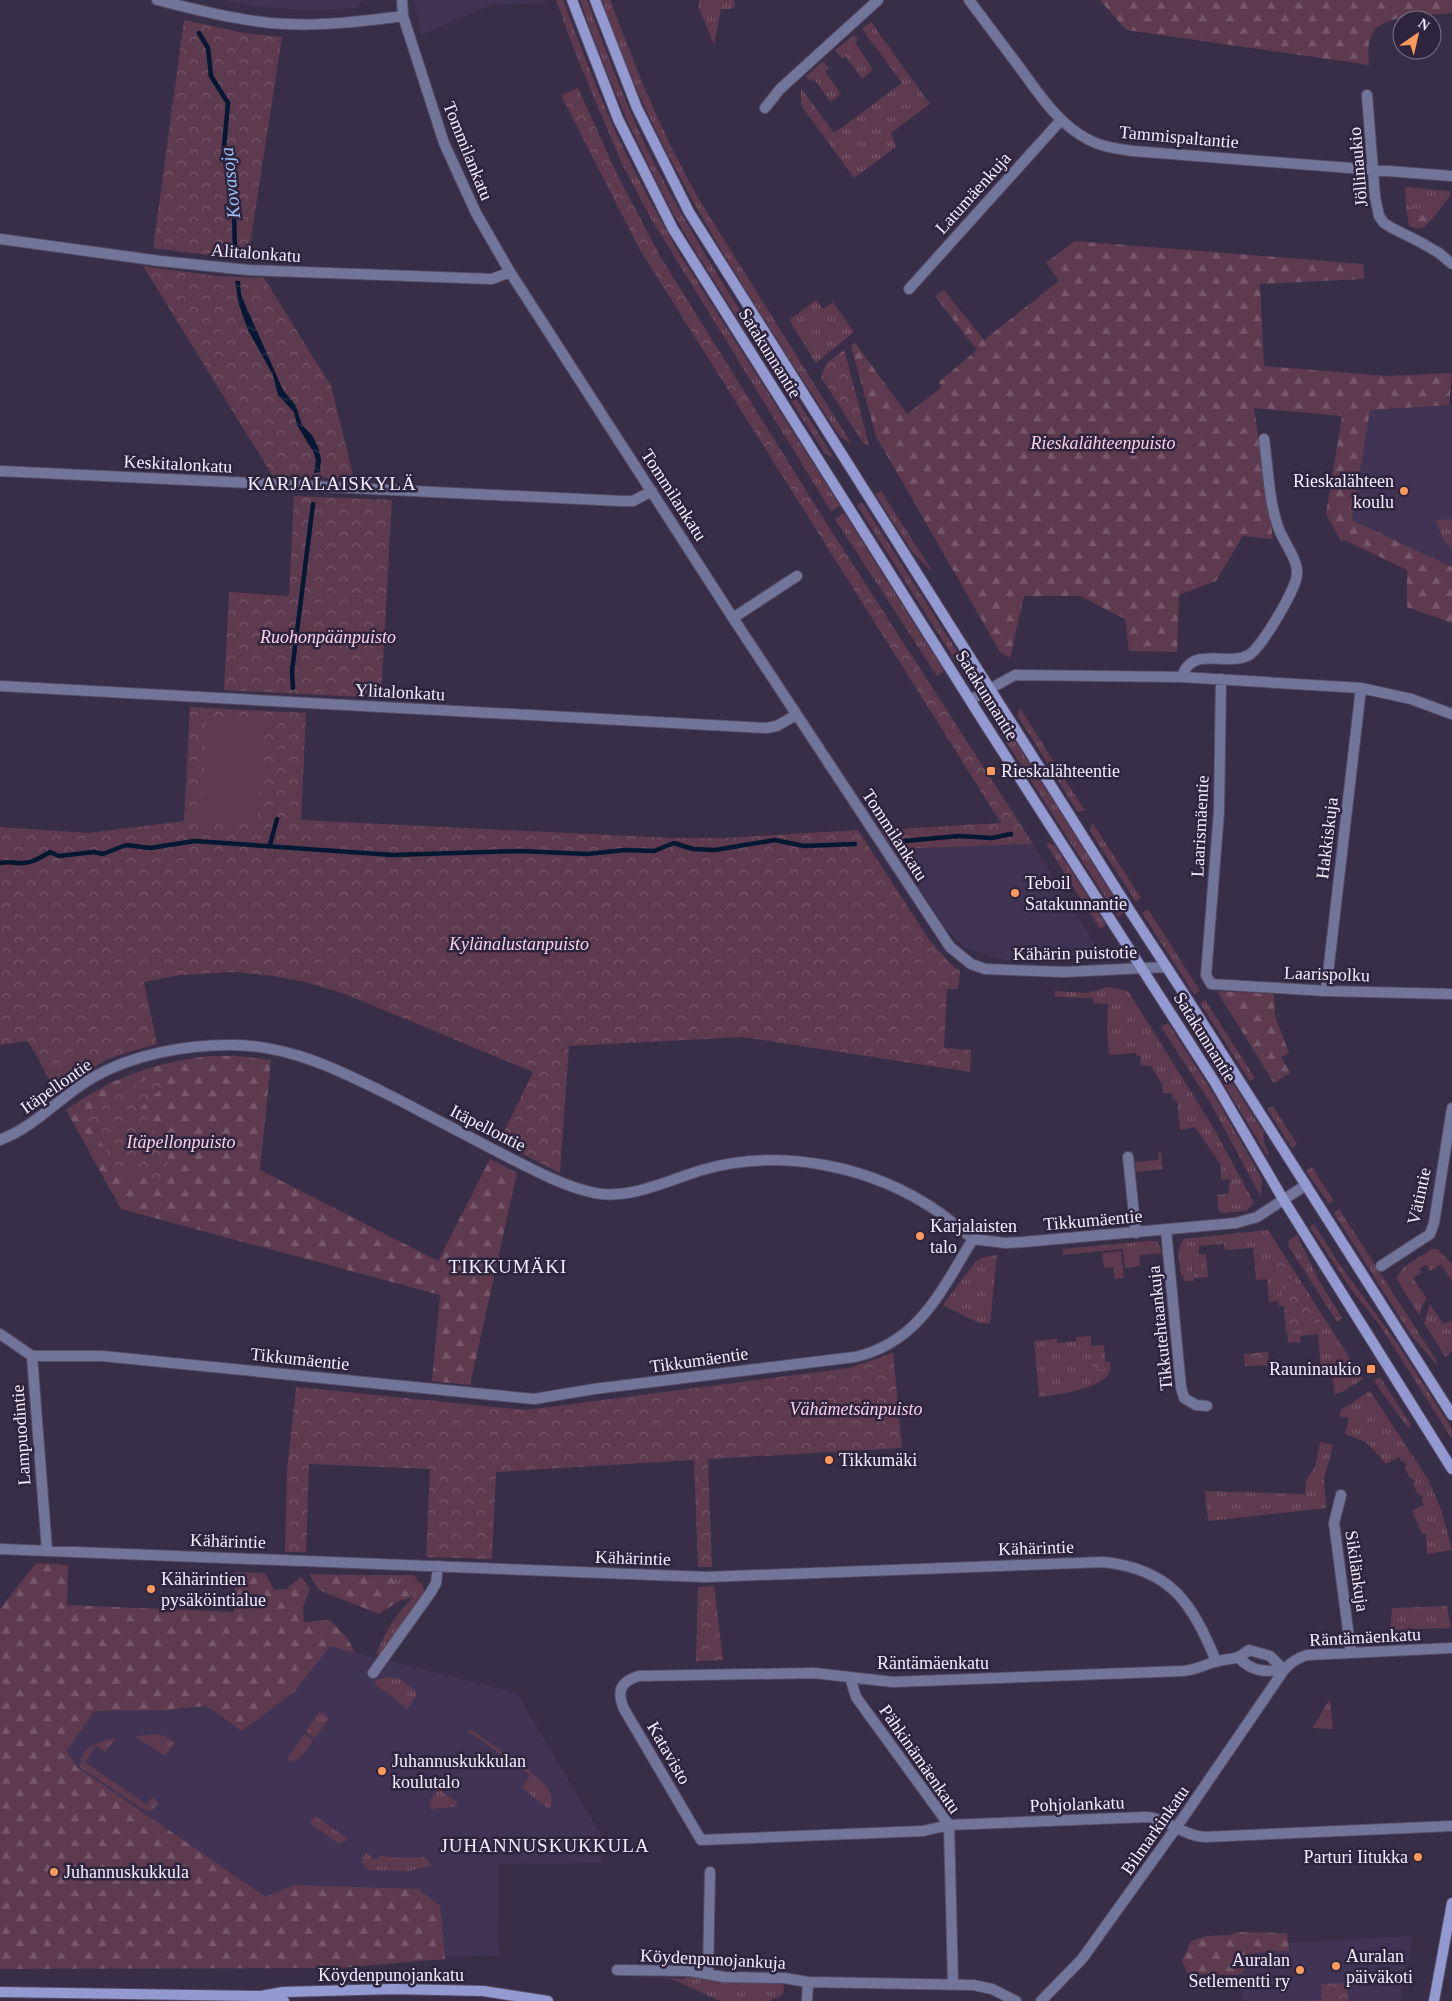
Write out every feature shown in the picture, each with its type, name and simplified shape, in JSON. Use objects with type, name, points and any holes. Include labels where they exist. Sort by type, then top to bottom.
[{"type":"main road","name":"Satakunnantie","points":[[572,0],[618,119],[673,229],[970,700],[1214,1081],[1284,1200],[1452,1469]]},
{"type":"main road","name":"Satakunnantie","points":[[595,0],[637,108],[689,212],[989,688],[1452,1415]]},
{"type":"main road","points":[[1434,2001],[1452,1903]]},
{"type":"main road","name":"Köydenpunojankatu","points":[[0,1992],[261,1996],[283,1992],[394,1989],[483,1991],[548,2001]]},
{"type":"main road","name":"Köydenpunojankatu","points":[[160,2001],[187,1996]]},
{"type":"main road","name":"Köydenpunojankatu","points":[[261,1996],[284,2001]]},
{"type":"main road","name":"Köydenpunojankatu","points":[[491,2001],[521,1998]]},
{"type":"street","points":[[157,0],[241,19],[286,24],[357,21],[403,16]]},
{"type":"street","name":"Tommilankatu","points":[[402,0],[403,16],[444,143],[476,213],[510,272],[796,716],[950,947],[971,964],[985,969]]},
{"type":"street","points":[[765,108],[780,89],[878,0]]},
{"type":"street","name":"Tammispaltantie","points":[[969,0],[1045,102],[1061,120],[1088,140],[1115,148],[1452,176]]},
{"type":"street","name":"Jöllinaukio","points":[[1367,95],[1376,208],[1384,222],[1404,235],[1439,253],[1452,264]]},
{"type":"street","name":"Latumäenkuja","points":[[909,289],[1061,120]]},
{"type":"street","name":"Alitalonkatu","points":[[0,238],[160,261],[266,272],[492,279],[510,272]]},
{"type":"street","points":[[1182,677],[1190,663],[1200,659],[1240,659],[1250,654],[1268,633],[1298,576],[1297,565],[1279,529],[1274,513],[1264,438]]},
{"type":"street","name":"Keskitalonkatu","points":[[0,471],[621,502],[633,501],[652,491]]},
{"type":"street","points":[[733,618],[797,576]]},
{"type":"street","points":[[970,700],[1006,678],[1027,674],[1182,677],[1361,688],[1411,699],[1452,714]]},
{"type":"street","name":"Laarismäentie","points":[[1206,975],[1219,811],[1221,679]]},
{"type":"street","name":"Ylitalonkatu","points":[[0,686],[766,728],[777,726],[796,716]]},
{"type":"street","name":"Hakkiskuja","points":[[1326,991],[1361,688]]},
{"type":"street","name":"Kähärin puistotie","points":[[985,969],[1064,972],[1166,966]]},
{"type":"street","name":"Laarispolku","points":[[1206,975],[1211,984],[1326,991],[1452,994]]},
{"type":"street","name":"Itäpellontie","points":[[0,1140],[13,1135],[37,1120],[69,1094],[111,1068],[134,1060],[182,1049],[244,1045],[301,1055],[335,1069],[546,1176],[578,1189],[597,1194],[624,1193],[718,1165],[761,1160],[805,1162],[839,1168],[896,1188],[940,1213],[973,1239]]},
{"type":"street","name":"Vätintie","points":[[1381,1266],[1430,1234],[1434,1224],[1452,1108]]},
{"type":"street","points":[[1128,1157],[1136,1233]]},
{"type":"street","name":"Tikkumäentie","points":[[32,1356],[102,1356],[534,1399],[594,1389],[855,1357],[872,1353],[898,1339],[913,1328],[926,1313],[973,1239],[1005,1243],[1136,1233],[1248,1220],[1257,1217],[1306,1185]]},
{"type":"street","name":"Tikkutehtaankuja","points":[[1166,1230],[1181,1387],[1184,1398],[1196,1405],[1208,1406]]},
{"type":"street","points":[[0,1334],[32,1356]]},
{"type":"street","name":"Lampuodintie","points":[[32,1356],[47,1550]]},
{"type":"street","name":"Sikilänkuja","points":[[1341,1494],[1334,1523],[1351,1653]]},
{"type":"street","name":"Kähärintie","points":[[0,1549],[706,1577],[1104,1562],[1120,1564],[1151,1574],[1180,1595],[1198,1619],[1216,1661]]},
{"type":"street","points":[[373,1673],[432,1592],[436,1584],[438,1566]]},
{"type":"street","name":"Räntämäenkatu","points":[[626,1681],[639,1676],[814,1673],[893,1682],[1166,1672],[1190,1670],[1216,1661],[1239,1658],[1249,1650],[1270,1656],[1284,1670],[1299,1657],[1307,1655],[1452,1648]]},
{"type":"street","points":[[1239,1658],[1246,1666],[1264,1672],[1284,1670]]},
{"type":"street","name":"Bilmarkinkatu","points":[[1041,2001],[1082,1959],[1176,1828],[1284,1670]]},
{"type":"street","name":"Pähkinämäenkatu","points":[[850,1677],[856,1697],[948,1825],[953,1983]]},
{"type":"street","name":"Katavisto","points":[[626,1681],[620,1692],[620,1700],[624,1709],[700,1840]]},
{"type":"street","name":"Pohjolankatu","points":[[700,1840],[922,1831],[948,1825],[1146,1817],[1156,1819],[1188,1834],[1205,1837],[1452,1826]]},
{"type":"street","points":[[708,1974],[710,1872]]},
{"type":"street","name":"Köydenpunojankuja","points":[[617,1970],[690,1971],[724,1977],[784,1978],[808,1982]]},
{"type":"street","points":[[807,2001],[808,1982],[953,1983],[983,1986],[1016,2001]]},
{"type":"shaded area","points":[[222,0],[363,0],[357,8],[307,11],[253,6]]},
{"type":"shaded area","points":[[414,0],[545,0],[546,3],[491,5],[421,35]]},
{"type":"shaded area","name":"Rieskalähteen koulu","points":[[1452,405],[1452,567],[1352,520],[1370,410]]},
{"type":"shaded area","points":[[1033,844],[1099,951],[1032,960],[1004,960],[966,948],[947,931],[894,849]]},
{"type":"shaded area","points":[[317,1643],[517,1693],[601,1835],[601,1863],[498,1864],[499,1956],[429,1957],[335,1962],[52,1763],[95,1702]]},
{"type":"shaded area","points":[[1413,1936],[1400,2001],[1242,2001],[1239,1945]]},
{"type":"green space","points":[[556,0],[563,0],[612,122],[653,206],[677,250],[840,506],[831,511],[650,217],[622,164],[575,52]]},
{"type":"green space","points":[[580,0],[587,0],[635,122],[673,199],[740,311],[834,458],[825,454],[723,295],[672,211],[622,107]]},
{"type":"green space","points":[[602,0],[610,0],[644,87],[671,147],[698,198],[851,443],[840,437],[772,332],[707,226],[649,116],[624,59]]},
{"type":"green space","points":[[699,0],[734,0],[735,6],[731,9],[721,9],[714,45],[698,6]]},
{"type":"green space","points":[[1100,0],[1452,0],[1452,13],[1442,14],[1442,10],[1392,10],[1392,20],[1380,25],[1370,39],[1369,65],[1126,30]]},
{"type":"green space","points":[[184,20],[244,33],[282,37],[248,258],[153,248]]},
{"type":"green space","points":[[871,22],[930,104],[891,133],[896,147],[854,178],[801,105],[801,88],[834,133],[902,83],[862,29]]},
{"type":"green space","points":[[854,35],[858,40],[855,42],[873,70],[862,79],[845,56],[842,58],[835,50]]},
{"type":"green space","points":[[823,61],[829,68],[825,71],[841,94],[830,102],[814,79],[810,81],[806,76]]},
{"type":"green space","points":[[578,88],[617,174],[660,256],[825,521],[1033,844],[894,849],[880,830],[1001,823],[640,250],[561,95]]},
{"type":"green space","points":[[1405,187],[1450,191],[1450,196],[1433,218],[1406,206]]},
{"type":"green space","points":[[1406,206],[1433,218],[1422,227],[1409,226]]},
{"type":"green space","name":"Rieskalähteenpuisto","points":[[1075,241],[1363,264],[1364,279],[1260,284],[1264,366],[1387,376],[1452,373],[1449,405],[1370,410],[1352,520],[1452,567],[1452,623],[1407,607],[1407,570],[1344,540],[1341,541],[1326,514],[1342,416],[1254,408],[1273,539],[1243,536],[1216,581],[1179,595],[1177,652],[1129,651],[1125,619],[1080,596],[1024,596],[1010,658],[1000,652],[876,436],[851,346],[854,343],[856,344],[907,414],[942,387],[939,382],[977,350],[935,296],[944,290],[984,340],[1059,281],[1046,263]]},
{"type":"green space","points":[[143,266],[216,276],[264,278],[331,386],[354,479],[272,475]]},
{"type":"green space","points":[[816,300],[823,309],[833,302],[854,332],[816,363],[789,320]]},
{"type":"green space","points":[[844,349],[869,445],[863,443],[821,377],[826,364]]},
{"type":"green space","points":[[881,491],[930,570],[912,551],[875,494]]},
{"type":"green space","name":"Ruohonpäänpuisto","points":[[294,496],[392,500],[381,698],[224,690],[229,592],[289,596]]},
{"type":"green space","points":[[862,502],[962,659],[957,663],[857,505]]},
{"type":"green space","points":[[844,513],[944,671],[937,676],[835,519]]},
{"type":"green space","points":[[1452,519],[1452,550],[1442,537],[1436,520]]},
{"type":"green space","name":"Kylänalustanpuisto","points":[[190,707],[306,713],[301,820],[672,838],[726,838],[858,830],[930,941],[960,971],[958,989],[947,989],[944,1048],[971,1050],[970,1072],[743,1037],[569,1046],[560,1173],[499,1142],[533,1072],[345,994],[309,983],[274,976],[234,972],[180,975],[144,982],[157,1044],[104,1061],[57,1093],[28,1041],[0,1045],[0,827],[88,833],[184,821]]},
{"type":"green space","points":[[1020,708],[1085,811],[1077,811],[1017,715]]},
{"type":"green space","points":[[207,719],[266,722],[257,818],[202,818]]},
{"type":"green space","points":[[1002,720],[1124,913],[1118,917],[995,724]]},
{"type":"green space","points":[[1092,822],[1141,898],[1136,902],[1090,831]]},
{"type":"green space","points":[[1049,843],[1055,846],[1106,925],[1100,929],[1046,844]]},
{"type":"green space","points":[[1148,909],[1200,991],[1194,994],[1142,913]]},
{"type":"green space","points":[[1108,987],[1128,991],[1213,1127],[1254,1203],[1246,1211],[1221,1213],[1218,1209],[1217,1195],[1228,1194],[1230,1179],[1221,1180],[1221,1165],[1195,1127],[1180,1130],[1177,1100],[1173,1100],[1172,1093],[1163,1093],[1162,1084],[1151,1066],[1141,1066],[1140,1056],[1137,1056],[1136,1053],[1109,1055],[1107,1030],[1108,1004],[1093,1003],[1093,998],[1055,997],[1055,991],[1087,993]]},
{"type":"green space","points":[[1219,991],[1274,994],[1275,1016],[1289,1053],[1281,1057],[1290,1073],[1274,1083],[1218,993]]},
{"type":"green space","points":[[1205,1000],[1255,1078],[1250,1081],[1200,1003]]},
{"type":"green space","points":[[1186,1011],[1263,1131],[1264,1142],[1269,1154],[1267,1155],[1181,1014]]},
{"type":"green space","points":[[1168,1023],[1216,1098],[1262,1179],[1261,1197],[1210,1102],[1161,1027]]},
{"type":"green space","name":"Itäpellonpuisto","points":[[209,1056],[235,1056],[271,1060],[260,1170],[438,1261],[490,1159],[517,1173],[470,1385],[432,1381],[440,1295],[121,1209],[66,1110],[83,1098],[134,1073],[152,1067]]},
{"type":"green space","points":[[159,1072],[164,1086],[141,1108],[169,1160],[162,1182],[116,1169],[85,1113]]},
{"type":"green space","points":[[1273,1106],[1297,1144],[1292,1148],[1267,1109]]},
{"type":"green space","points":[[1158,1151],[1161,1152],[1162,1169],[1136,1172],[1135,1162],[1159,1160]]},
{"type":"green space","points":[[1312,1167],[1334,1201],[1329,1204],[1306,1171]]},
{"type":"green space","points":[[1339,1209],[1438,1363],[1436,1364],[1411,1335],[1334,1213]]},
{"type":"green space","points":[[1314,1224],[1340,1265],[1397,1343],[1452,1429],[1452,1439],[1379,1324],[1350,1288],[1310,1227]]},
{"type":"green space","points":[[1268,1230],[1363,1379],[1344,1391],[1334,1394],[1332,1368],[1321,1369],[1318,1334],[1300,1336],[1301,1342],[1288,1343],[1285,1306],[1279,1306],[1278,1301],[1269,1302],[1267,1279],[1256,1280],[1253,1248],[1225,1250],[1224,1244],[1199,1246],[1199,1255],[1192,1256],[1194,1281],[1187,1280],[1184,1282],[1183,1275],[1181,1275],[1178,1251],[1183,1239]]},
{"type":"green space","points":[[1297,1235],[1318,1279],[1342,1318],[1337,1322],[1288,1245],[1289,1240]]},
{"type":"green space","points":[[1157,1241],[1162,1253],[1139,1255],[1140,1266],[1125,1268],[1123,1249],[1063,1255],[1062,1249]]},
{"type":"green space","points":[[1432,1249],[1437,1249],[1452,1264],[1452,1281],[1441,1264],[1430,1271],[1426,1265],[1419,1269],[1422,1272],[1413,1278],[1427,1299],[1419,1315],[1396,1278],[1404,1267]]},
{"type":"green space","points":[[1121,1251],[1124,1278],[1115,1279],[1113,1267],[1104,1268],[1102,1253]]},
{"type":"green space","points":[[1206,1254],[1208,1277],[1194,1278],[1192,1255]]},
{"type":"green space","points":[[997,1255],[990,1324],[979,1323],[943,1305],[975,1262],[984,1257]]},
{"type":"green space","points":[[1281,1259],[1325,1328],[1286,1332],[1281,1270],[1270,1271],[1269,1260]]},
{"type":"green space","points":[[1430,1304],[1443,1324],[1452,1320],[1452,1351],[1445,1357],[1424,1323]]},
{"type":"green space","points":[[1091,1336],[1091,1346],[1106,1369],[1106,1362],[1110,1362],[1110,1372],[1104,1379],[1088,1387],[1039,1397],[1034,1341],[1057,1339],[1058,1343],[1076,1341],[1076,1337]]},
{"type":"green space","points":[[1104,1345],[1106,1369],[1093,1370],[1091,1346]]},
{"type":"green space","points":[[1268,1352],[1269,1365],[1245,1366],[1244,1354]]},
{"type":"green space","name":"Vähämetsänpuisto","points":[[893,1353],[902,1448],[708,1459],[712,1567],[698,1567],[694,1460],[496,1472],[492,1559],[426,1557],[430,1469],[309,1464],[306,1552],[285,1552],[287,1470],[296,1387],[526,1410],[849,1368]]},
{"type":"green space","points":[[1380,1377],[1411,1425],[1408,1428],[1374,1381]]},
{"type":"green space","points":[[1370,1391],[1428,1479],[1441,1509],[1452,1550],[1427,1554],[1426,1534],[1422,1534],[1412,1511],[1424,1505],[1422,1501],[1423,1496],[1418,1494],[1413,1485],[1415,1480],[1410,1478],[1405,1468],[1406,1463],[1401,1461],[1399,1457],[1386,1464],[1366,1442],[1345,1434],[1349,1418],[1339,1416],[1341,1410]]},
{"type":"green space","points":[[1320,1442],[1333,1445],[1324,1479],[1326,1508],[1208,1521],[1205,1491],[1305,1494],[1306,1480],[1315,1467]]},
{"type":"green space","points":[[36,1563],[68,1565],[67,1605],[234,1612],[235,1572],[265,1573],[274,1590],[286,1589],[301,1577],[310,1589],[303,1607],[304,1622],[330,1620],[348,1639],[355,1653],[330,1646],[295,1691],[242,1731],[206,1706],[165,1710],[94,1711],[67,1751],[77,1767],[266,1897],[294,1885],[418,1889],[440,1906],[445,1959],[337,1968],[0,1969],[0,1609]]},
{"type":"green space","points":[[309,1574],[367,1575],[369,1578],[393,1577],[397,1589],[401,1592],[406,1586],[413,1597],[399,1601],[379,1614],[319,1590]]},
{"type":"green space","points":[[367,1575],[414,1575],[419,1583],[422,1583],[424,1591],[380,1655],[376,1654],[384,1636],[403,1607],[413,1597],[406,1586],[401,1592],[397,1589],[393,1577],[369,1578]]},
{"type":"green space","points":[[714,1586],[723,1660],[696,1661],[698,1587]]},
{"type":"green space","points":[[1447,1606],[1451,1628],[1390,1630],[1392,1608]]},
{"type":"green space","points":[[387,1677],[400,1679],[416,1691],[416,1696],[407,1709],[375,1685],[376,1680]]},
{"type":"green space","points":[[1330,1699],[1333,1729],[1312,1728]]},
{"type":"green space","points":[[319,1712],[325,1714],[329,1719],[315,1738],[306,1731]]},
{"type":"green space","points":[[470,1729],[533,1774],[548,1789],[551,1800],[550,1807],[548,1808],[522,1788],[530,1775],[468,1731]]},
{"type":"green space","points":[[159,1734],[175,1742],[165,1756],[135,1736]]},
{"type":"green space","points":[[305,1734],[313,1740],[300,1757],[288,1761],[288,1757]]},
{"type":"green space","points":[[116,1738],[105,1752],[96,1746],[85,1762],[147,1805],[153,1797],[159,1803],[151,1811],[146,1811],[80,1767],[83,1754],[87,1750],[97,1743]]},
{"type":"green space","points":[[438,1789],[457,1802],[454,1807],[431,1809],[430,1801]]},
{"type":"green space","points":[[315,1816],[348,1839],[339,1844],[310,1823]]},
{"type":"green space","points":[[366,1853],[376,1860],[380,1856],[394,1858],[424,1857],[432,1866],[408,1871],[369,1870],[362,1863]]},
{"type":"green space","points":[[1238,1932],[1287,1933],[1289,1951],[1253,1953],[1248,1956],[1246,1969],[1239,1975],[1188,1974],[1182,1961],[1191,1941],[1207,1936],[1230,1935]]},
{"type":"green space","points":[[687,1975],[784,1983],[783,1995],[769,2001],[720,2001],[672,1979],[642,1977],[685,1979]]},
{"type":"green space","points":[[1347,1983],[1348,2001],[1301,2001],[1322,2000],[1321,1984]]},
{"type":"water","points":[[235,281],[240,281],[241,295],[283,390],[296,406],[302,425],[312,435],[318,447],[321,459],[320,472],[314,473],[316,461],[314,453],[297,425],[294,412],[278,395],[273,375],[248,330],[239,305]]},
{"type":"waterway","name":"Kovasoja","points":[[199,33],[208,48],[211,76],[228,103],[223,158],[233,177],[235,251]]},
{"type":"waterway","name":"Kovasoja","points":[[293,688],[292,671],[313,504]]},
{"type":"waterway","points":[[270,845],[277,819]]},
{"type":"waterway","points":[[893,842],[959,836],[992,838],[1011,834]]},
{"type":"waterway","points":[[0,863],[28,862],[50,852],[59,856],[94,852],[103,854],[126,845],[150,848],[195,841],[393,855],[520,851],[587,854],[625,850],[654,851],[674,843],[693,849],[715,850],[775,840],[804,846],[855,844]]},
{"type":"place","name":"Rieskalähteen koulu","points":[[1404,491]]},
{"type":"place","name":"Rieskalähteentie","points":[[991,771]]},
{"type":"place","name":"Teboil Satakunnantie","points":[[1015,893]]},
{"type":"place","name":"Karjalaisten talo","points":[[920,1236]]},
{"type":"place","name":"Rauninaukio","points":[[1371,1369]]},
{"type":"place","name":"Tikkumäki","points":[[829,1460]]},
{"type":"place","name":"Kähärintien pysäköintialue","points":[[151,1589]]},
{"type":"place","name":"Juhannuskukkulan koulutalo","points":[[382,1771]]},
{"type":"place","name":"Parturi Iitukka","points":[[1418,1857]]},
{"type":"place","name":"Juhannuskukkula","points":[[54,1872]]},
{"type":"place","name":"Auralan päiväkoti","points":[[1336,1966]]},
{"type":"place","name":"Auralan Setlementti ry","points":[[1300,1970]]},
{"type":"district","name":"KARJALAISKYLÄ","points":[[332,483]]},
{"type":"district","name":"TIKKUMÄKI","points":[[508,1266]]},
{"type":"district","name":"JUHANNUSKUKKULA","points":[[545,1845]]}]
